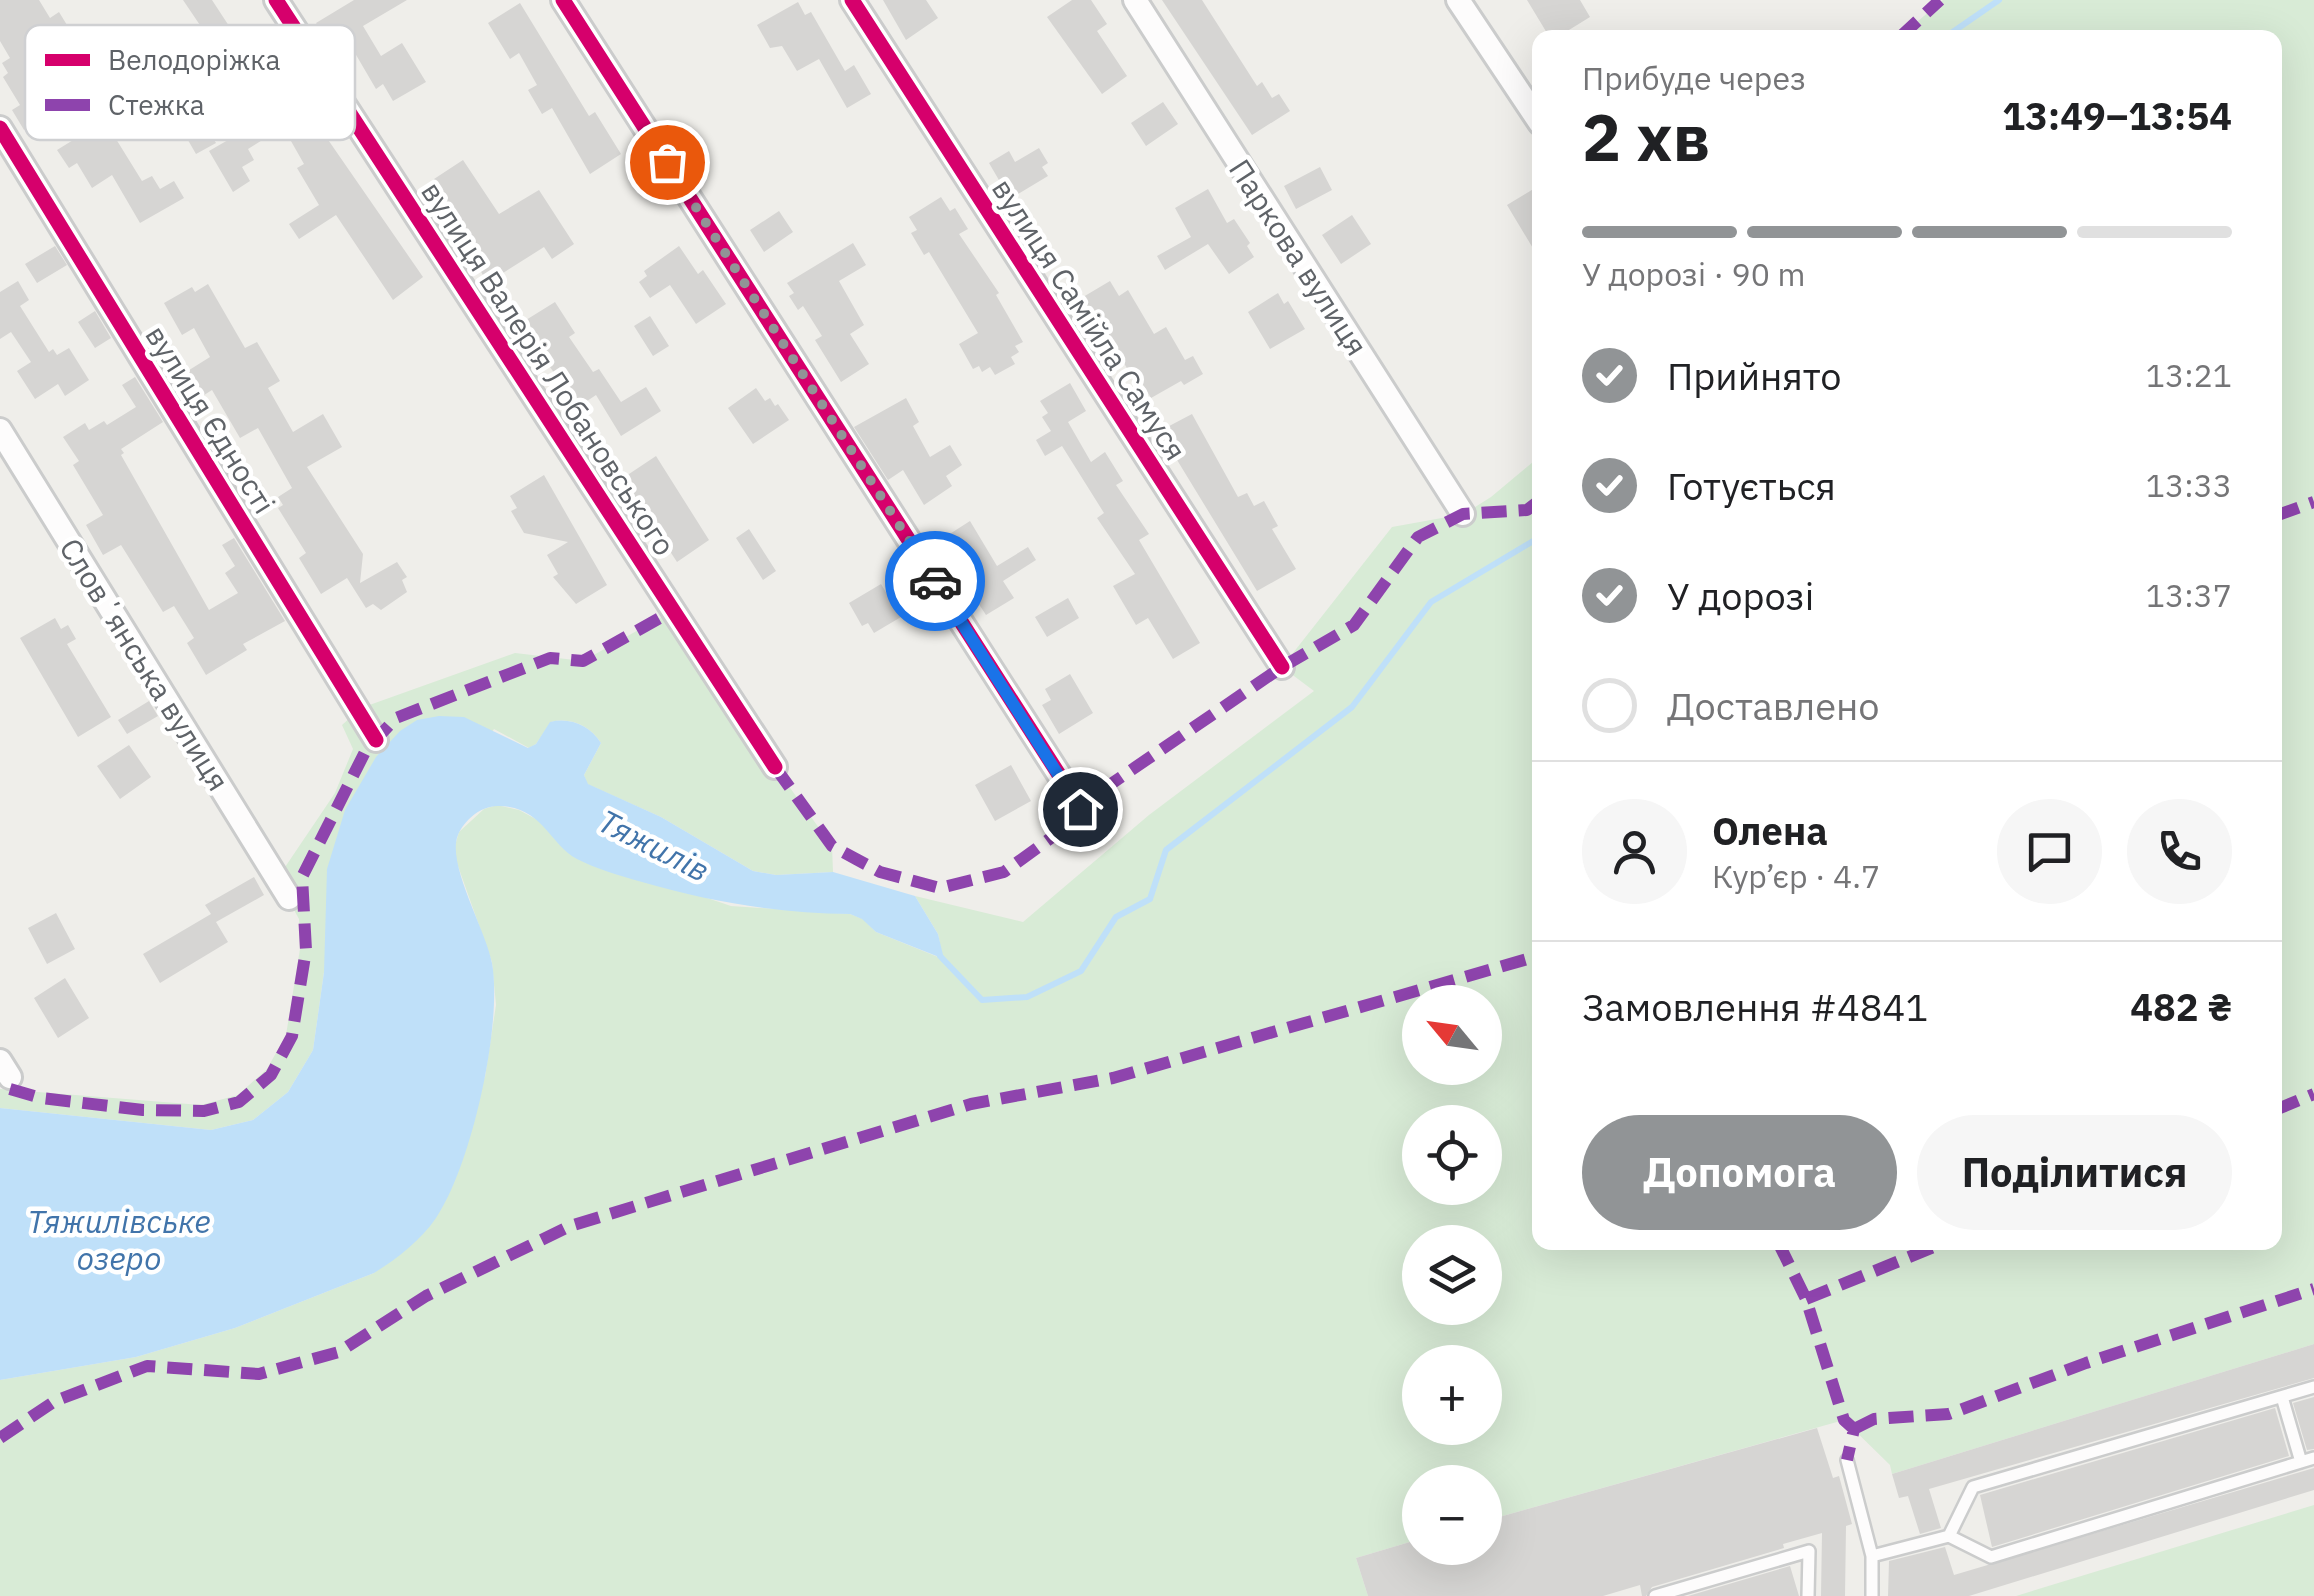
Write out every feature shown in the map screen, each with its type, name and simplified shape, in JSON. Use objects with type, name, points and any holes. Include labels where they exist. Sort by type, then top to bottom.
[{"type":"street","name":"вулиця Валерія Лобановського","points":[[276,0],[292,25]]},
{"type":"street","points":[[564,0],[1080,809]]},
{"type":"street","name":"вулиця Самійла Самуся","points":[[852,0],[1282,667]]},
{"type":"street","name":"Паркова вулиця","points":[[1135,0],[1464,514]]},
{"type":"street","points":[[1458,0],[1532,110]]},
{"type":"street","name":"вулиця Валерія Лобановського","points":[[355,121],[776,768]]},
{"type":"street","name":"вулиця Єдності","points":[[0,128],[376,740]]},
{"type":"street","name":"Словʼянська вулиця","points":[[0,430],[290,898]]},
{"type":"lane","points":[[1949,1536],[1973,1488],[2314,1387]]},
{"type":"lane","points":[[1872,1556],[1949,1536],[1991,1558],[2307,1460],[2282,1396]]},
{"type":"lane","points":[[1848,1460],[1872,1556],[1872,1596]]},
{"type":"lane","points":[[1655,1596],[1809,1551],[1808,1596]]},
{"type":"green space","points":[[1943,0],[2314,0],[2314,1344],[1892,1474],[1890,1465],[1844,1420],[1502,1516],[1502,1465],[1402,1465],[1402,1544],[1356,1558],[1368,1596],[0,1596],[0,1380],[136,1357],[235,1328],[374,1273],[485,1077],[496,1005],[492,962],[453,852],[459,832],[484,809],[497,805],[519,810],[547,825],[565,850],[731,906],[850,914],[863,919],[876,932],[943,959],[938,934],[915,896],[1023,922],[1149,815],[1314,691],[1282,667],[1392,527],[1464,514],[1532,463],[1532,1250],[2282,1250],[2282,30],[1907,30]]},
{"type":"green space","points":[[674,610],[775,767],[832,846],[833,872],[776,875],[753,871],[661,817],[587,784],[584,775],[601,743],[579,724],[551,722],[529,748],[494,729],[324,972],[313,1050],[288,1092],[253,1120],[211,1130],[0,1108],[0,1089],[201,1105],[238,1095],[267,1069],[286,1035],[300,949],[299,919],[277,879],[335,793],[353,749],[342,725],[361,708],[515,653],[583,661]]},
{"type":"green space","points":[[2314,1505],[2314,1596],[2016,1596]]},
{"type":"water","name":"Тяжилівське озеро","points":[[464,717],[528,748],[536,744],[550,722],[579,724],[601,743],[584,775],[588,784],[661,817],[753,871],[776,875],[833,872],[915,896],[938,934],[944,959],[876,932],[850,914],[719,901],[609,872],[567,852],[526,813],[499,806],[486,808],[465,824],[456,847],[462,879],[492,963],[493,1022],[472,1131],[449,1195],[430,1226],[374,1273],[235,1328],[136,1357],[0,1380],[0,1108],[211,1130],[253,1120],[288,1092],[313,1050],[324,972],[327,869],[345,810],[376,757],[400,731],[417,720]]},
{"type":"building","points":[[0,0],[39,0],[50,18],[59,12],[67,25],[25,25],[24,130],[12,110],[20,105],[3,77],[8,73],[2,63],[10,58],[0,41]]},
{"type":"building","points":[[183,0],[212,0],[228,25],[200,25]]},
{"type":"building","points":[[354,0],[407,0],[363,26],[381,56],[402,43],[426,82],[393,101],[383,84],[376,89],[355,53],[355,25],[316,23]]},
{"type":"building","points":[[883,0],[926,0],[938,18],[906,40]]},
{"type":"building","points":[[1072,0],[1091,0],[1107,24],[1097,31],[1127,76],[1102,94],[1047,17]]},
{"type":"building","points":[[1162,0],[1202,0],[1257,86],[1262,82],[1272,98],[1279,94],[1290,111],[1252,135]]},
{"type":"building","points":[[1527,0],[1580,0],[1590,17],[1569,30],[1545,30]]},
{"type":"building","points":[[798,2],[805,15],[811,12],[845,71],[854,65],[871,94],[847,108],[819,59],[797,71],[782,46],[770,48],[757,25]]},
{"type":"building","points":[[520,3],[589,116],[595,112],[621,154],[590,174],[552,108],[542,114],[528,90],[537,85],[519,53],[510,59],[488,23]]},
{"type":"building","points":[[1163,102],[1178,124],[1146,146],[1131,123]]},
{"type":"building","points":[[73,140],[117,140],[142,181],[152,176],[160,189],[174,181],[184,198],[140,223],[112,175],[92,188],[77,163],[69,168],[57,150]]},
{"type":"building","points":[[188,140],[214,140],[216,143],[196,154]]},
{"type":"building","points":[[228,140],[262,140],[248,149],[254,160],[242,167],[250,181],[233,192],[209,151]]},
{"type":"building","points":[[290,140],[328,140],[423,277],[393,300],[336,215],[299,239],[289,224],[319,205],[297,168],[304,164]]},
{"type":"building","points":[[1039,148],[1048,163],[1042,167],[1048,176],[1010,199],[989,163],[1009,151],[1015,162]]},
{"type":"building","points":[[463,160],[499,214],[539,190],[574,244],[552,259],[544,247],[503,273],[500,267],[484,277],[479,268],[471,273],[453,244],[465,236],[437,192],[441,190],[434,179]]},
{"type":"building","points":[[1320,167],[1332,190],[1296,209],[1284,186]]},
{"type":"building","points":[[1208,189],[1227,223],[1234,219],[1254,257],[1229,274],[1208,244],[1165,270],[1157,256],[1191,237],[1175,208]]},
{"type":"building","points":[[1532,190],[1532,247],[1507,205]]},
{"type":"building","points":[[941,197],[950,211],[955,208],[968,229],[959,234],[999,293],[996,295],[1023,342],[1015,346],[1019,352],[1011,357],[1015,364],[995,375],[990,367],[982,372],[979,366],[973,369],[959,344],[978,333],[929,252],[924,255],[911,233],[917,230],[909,217]]},
{"type":"building","points":[[779,211],[793,232],[764,252],[750,230]]},
{"type":"building","points":[[1352,215],[1371,244],[1341,264],[1322,235]]},
{"type":"building","points":[[853,243],[866,265],[839,281],[864,325],[850,334],[869,364],[841,382],[815,340],[822,336],[803,306],[798,310],[789,296],[794,293],[787,283]]},
{"type":"building","points":[[55,246],[67,265],[37,283],[25,264]]},
{"type":"building","points":[[679,246],[698,274],[703,270],[726,304],[696,324],[670,285],[650,298],[639,282],[647,276],[644,271]]},
{"type":"building","points":[[18,281],[29,300],[20,306],[49,352],[53,349],[57,355],[69,348],[89,380],[65,396],[58,384],[35,399],[17,371],[31,362],[11,332],[0,339],[0,292]]},
{"type":"building","points":[[1110,281],[1119,296],[1128,290],[1154,334],[1166,327],[1185,360],[1193,356],[1203,374],[1151,398],[1133,368],[1128,370],[1106,332],[1100,336],[1078,300]]},
{"type":"building","points":[[208,284],[245,348],[257,342],[280,381],[268,388],[293,432],[323,414],[342,447],[307,467],[363,554],[360,583],[397,562],[407,577],[402,580],[407,592],[381,610],[373,604],[366,608],[347,578],[321,594],[299,558],[306,553],[278,508],[283,505],[278,497],[292,488],[258,428],[240,438],[212,390],[201,397],[186,372],[210,357],[194,328],[182,335],[164,303],[192,287],[195,292]]},
{"type":"building","points":[[1278,293],[1284,304],[1288,301],[1305,329],[1270,349],[1248,312]]},
{"type":"building","points":[[555,302],[575,333],[569,337],[593,372],[599,369],[621,402],[646,387],[661,411],[621,436],[596,395],[578,407],[571,397],[566,402],[557,388],[562,384],[531,340],[537,336],[526,320]]},
{"type":"building","points":[[95,311],[111,338],[95,348],[78,322]]},
{"type":"building","points":[[650,316],[669,346],[653,356],[634,326]]},
{"type":"building","points":[[135,377],[163,422],[121,449],[121,455],[209,610],[238,593],[225,573],[235,566],[222,545],[234,538],[285,621],[243,644],[247,650],[206,675],[187,643],[194,638],[174,606],[163,612],[121,545],[103,555],[86,525],[103,515],[73,465],[79,461],[63,437],[85,423],[89,430],[104,421],[107,425],[136,407],[122,385]]},
{"type":"building","points":[[1070,383],[1086,411],[1068,422],[1091,462],[1105,452],[1123,481],[1116,485],[1149,534],[1139,540],[1200,643],[1173,659],[1148,618],[1136,625],[1113,586],[1135,574],[1097,518],[1104,513],[1062,446],[1045,456],[1036,440],[1051,431],[1042,417],[1048,413],[1040,401]]},
{"type":"building","points":[[756,388],[765,401],[770,398],[775,406],[778,404],[789,420],[753,444],[728,408]]},
{"type":"building","points":[[906,398],[919,422],[913,426],[930,457],[950,445],[962,465],[946,476],[952,486],[924,505],[903,470],[888,480],[854,427]]},
{"type":"building","points":[[1192,414],[1238,497],[1247,493],[1254,506],[1264,501],[1278,526],[1272,529],[1296,569],[1257,591],[1174,455],[1166,459],[1154,434]]},
{"type":"building","points":[[656,456],[709,540],[677,562],[647,516],[642,519],[625,495],[634,488],[626,476]]},
{"type":"building","points":[[544,475],[607,585],[576,604],[553,577],[558,574],[547,555],[568,542],[524,533],[511,511],[517,508],[510,496]]},
{"type":"building","points":[[970,521],[997,566],[1028,547],[1036,560],[1003,581],[1014,598],[986,615],[967,586],[972,582],[945,537]]},
{"type":"building","points":[[749,529],[776,571],[763,580],[736,538]]},
{"type":"building","points":[[881,584],[901,617],[874,633],[868,623],[862,626],[849,603]]},
{"type":"building","points":[[1068,598],[1079,618],[1047,637],[1035,617]]},
{"type":"building","points":[[55,618],[61,629],[68,625],[76,639],[67,644],[111,717],[78,737],[20,638]]},
{"type":"building","points":[[1070,674],[1093,713],[1059,734],[1042,705],[1051,700],[1045,689]]},
{"type":"building","points":[[149,701],[158,716],[127,734],[118,720]]},
{"type":"building","points":[[129,745],[151,777],[120,799],[97,766]]},
{"type":"building","points":[[1011,765],[1031,801],[995,821],[975,785]]},
{"type":"building","points":[[254,877],[264,895],[216,922],[228,942],[160,983],[143,954],[211,914],[205,905]]},
{"type":"building","points":[[56,913],[75,949],[47,964],[28,928]]},
{"type":"building","points":[[65,978],[89,1018],[58,1038],[34,998]]},
{"type":"building","points":[[2314,1344],[2314,1378],[1929,1489],[1941,1528],[1920,1534],[1908,1496],[1899,1498],[1892,1474]]},
{"type":"building","points":[[2314,1397],[2314,1449],[2307,1450],[2293,1403]]},
{"type":"building","points":[[2275,1408],[2289,1456],[1992,1547],[1980,1495]]},
{"type":"building","points":[[1817,1428],[1833,1478],[1839,1476],[1852,1524],[1846,1526],[1845,1596],[1821,1596],[1822,1533],[1652,1587],[1646,1596],[1642,1596],[1640,1585],[1603,1596],[1368,1596],[1356,1558],[1402,1544],[1402,1565],[1502,1565],[1502,1516]]},
{"type":"building","points":[[2314,1468],[2314,1490],[1969,1596],[1888,1596],[1889,1561],[1945,1547],[1954,1575]]},
{"type":"building","points":[[1790,1566],[1799,1596],[1688,1596]]},
{"type":"waterway","name":"Тяжилів","points":[[1956,30],[1999,0]]},
{"type":"waterway","name":"Тяжилів","points":[[940,956],[982,1000],[1027,997],[1081,971],[1116,917],[1150,899],[1166,850],[1352,707],[1431,602],[1532,542]]},
{"type":"marked path","points":[[1908,30],[1940,0]]},
{"type":"marked path","points":[[2282,513],[2314,502]]},
{"type":"marked path","points":[[775,767],[832,846],[880,872],[940,888],[1004,872],[1062,830],[1089,799],[1282,667],[1354,625],[1418,537],[1463,514],[1527,510],[1532,506]]},
{"type":"marked path","points":[[10,1089],[41,1098],[143,1110],[204,1111],[239,1102],[271,1075],[292,1036],[306,950],[302,877],[366,750],[396,718],[550,658],[583,661],[674,610]]},
{"type":"marked path","points":[[0,1438],[55,1401],[147,1366],[259,1374],[339,1352],[426,1296],[570,1226],[971,1104],[1113,1078],[1531,958]]},
{"type":"marked path","points":[[2282,1107],[2314,1094]]},
{"type":"marked path","points":[[1782,1250],[1806,1299],[1844,1420],[1854,1429],[1847,1460]]},
{"type":"marked path","points":[[1806,1299],[1926,1250]]},
{"type":"marked path","points":[[1854,1429],[1874,1419],[1949,1414],[2086,1363],[2314,1289]]},
{"type":"cycle path","points":[[276,0],[292,25]]},
{"type":"cycle path","points":[[563,0],[1081,809]]},
{"type":"cycle path","points":[[852,0],[1282,667]]},
{"type":"cycle path","points":[[355,121],[775,767]]},
{"type":"cycle path","points":[[0,128],[376,740]]},
{"type":"way so far","points":[[667,162],[935,581]]},
{"type":"route","points":[[935,581],[1080,809]]}]
